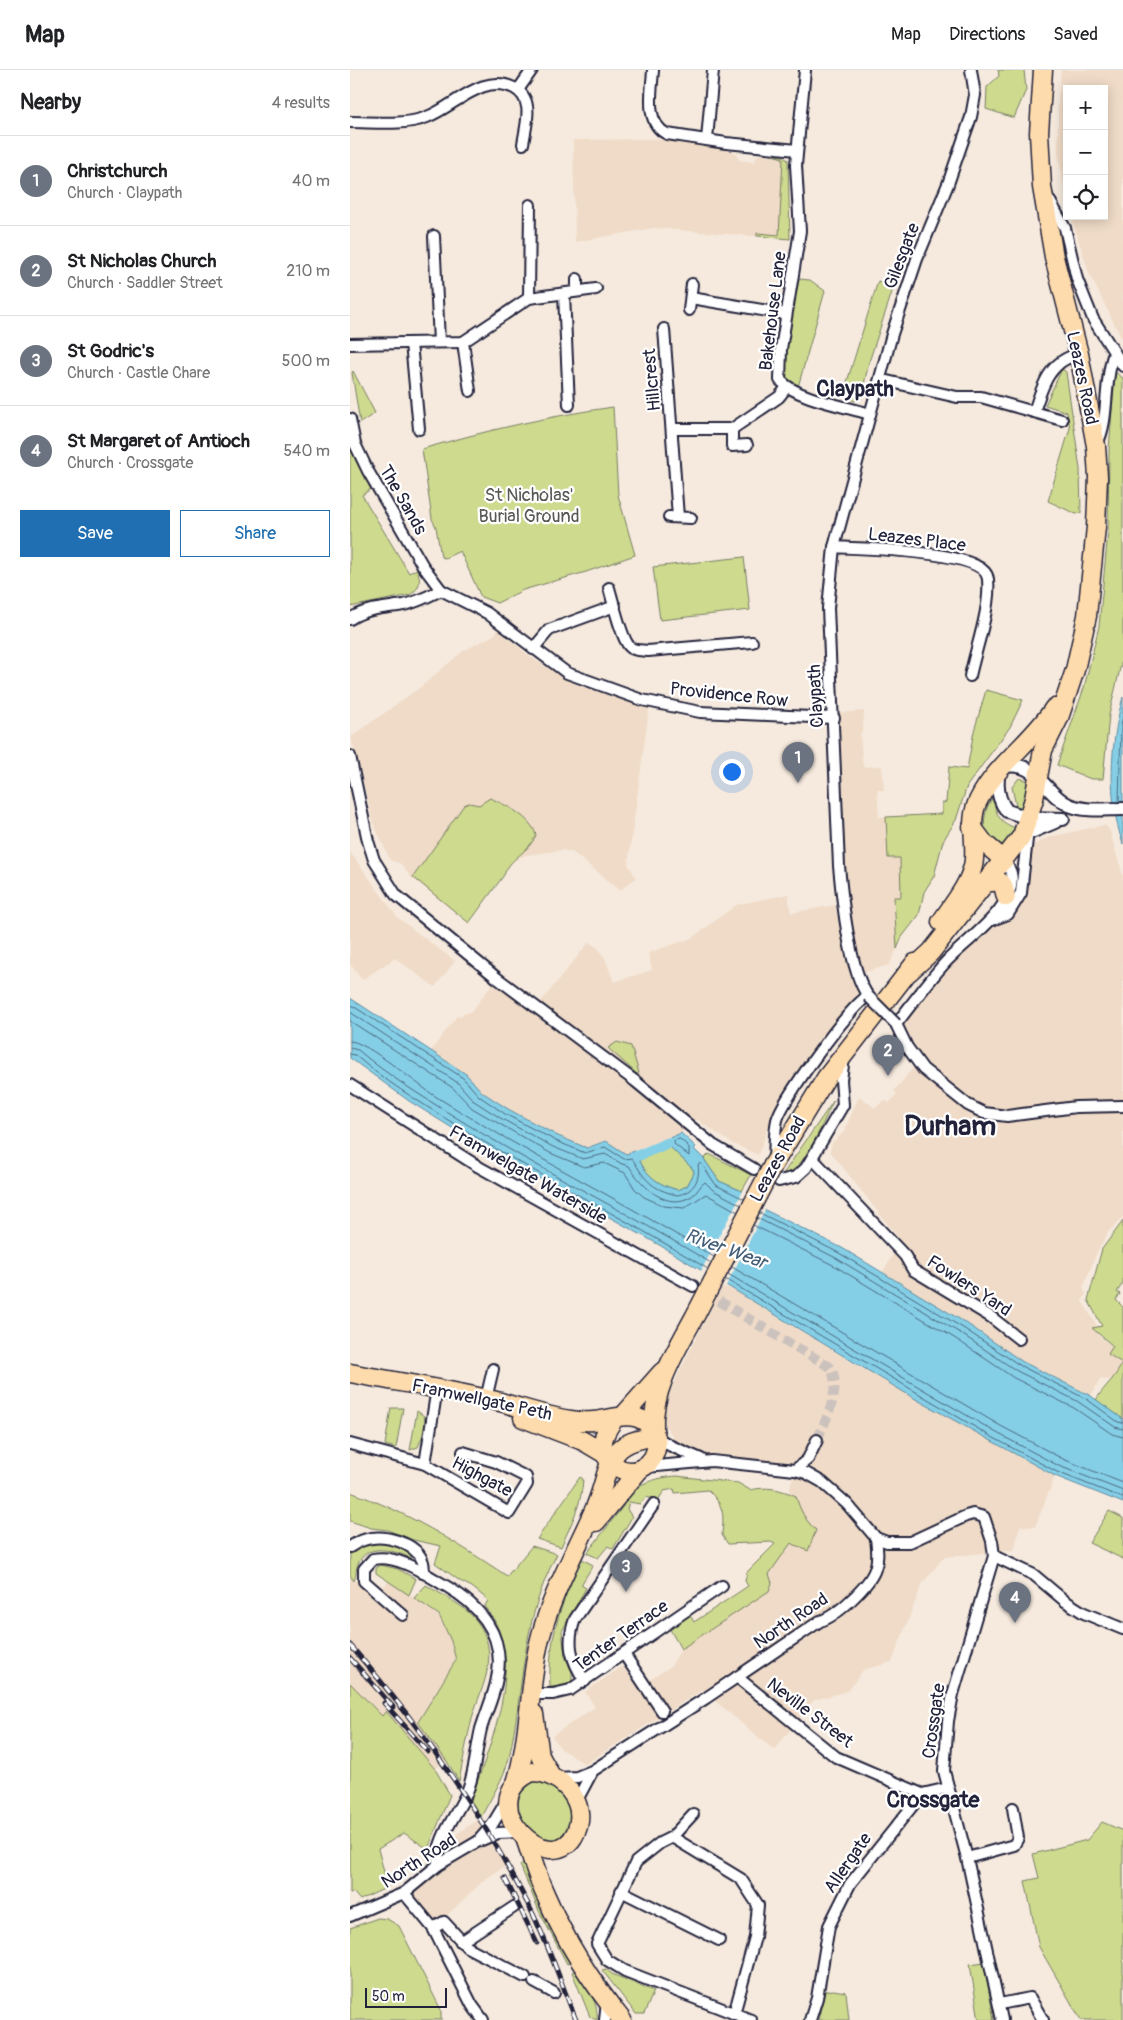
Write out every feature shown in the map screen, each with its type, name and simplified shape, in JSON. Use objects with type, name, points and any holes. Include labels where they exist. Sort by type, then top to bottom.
[{"type":"highway","name":"Leazes Road","points":[[909,972],[931,952],[984,884],[1027,834],[1044,782],[1049,783],[1057,744],[1059,718],[1085,624],[1094,562],[1098,477],[1096,446],[1079,354],[1054,257],[1042,187],[1039,133],[1043,70]]},
{"type":"highway","name":"Leazes Road","points":[[607,1458],[603,1440],[606,1432],[619,1417],[644,1395],[670,1362],[778,1172],[808,1104],[845,1052],[909,972],[965,886],[973,867],[972,827],[978,800],[1001,769],[1047,720],[1069,686]]},
{"type":"highway","points":[[972,827],[984,843],[1004,860]]},
{"type":"highway","points":[[984,884],[999,882],[1003,885],[1006,897]]},
{"type":"highway","name":"Leazes Road","points":[[573,1550],[655,1453],[654,1414],[670,1362]]},
{"type":"highway","name":"Framwellgate Peth","points":[[350,1374],[437,1394],[521,1417],[583,1441],[624,1470],[642,1468]]},
{"type":"highway","name":"Framwellgate Peth","points":[[350,1385],[486,1399],[568,1420],[590,1422],[619,1417]]},
{"type":"highway","points":[[619,1417],[644,1420],[655,1434],[625,1443],[607,1458],[598,1500],[573,1550],[548,1613],[538,1647],[512,1791],[511,1815],[522,1835],[543,1889],[577,1957],[607,2002],[622,2020]]},
{"type":"highway","points":[[522,1835],[540,1848],[562,1846],[571,1840],[576,1832],[579,1814],[570,1790],[552,1776],[542,1763],[538,1750],[531,1694]]},
{"type":"highway","points":[[512,1791],[532,1772],[552,1776]]},
{"type":"highway","points":[[543,1889],[555,1848]]},
{"type":"street","points":[[518,90],[532,70]]},
{"type":"street","points":[[654,70],[652,114],[653,121],[659,130],[667,134],[707,140],[797,150]]},
{"type":"street","points":[[707,140],[713,70]]},
{"type":"street","name":"Bakehouse Lane","points":[[805,70],[797,150],[797,200],[800,231],[786,314],[780,380],[787,388],[870,414]]},
{"type":"street","name":"Gilesgate","points":[[858,454],[899,312],[971,118],[975,95],[971,70]]},
{"type":"street","points":[[350,122],[420,120],[447,108],[485,85],[498,83],[518,90],[525,98],[529,109],[524,144]]},
{"type":"street","points":[[1042,187],[1065,228],[1083,296],[1093,318],[1123,366]]},
{"type":"street","points":[[528,298],[530,205]]},
{"type":"street","points":[[434,236],[439,342]]},
{"type":"street","points":[[350,344],[463,342],[528,298],[564,294],[577,284],[596,289]]},
{"type":"street","points":[[689,310],[692,284]]},
{"type":"street","points":[[564,294],[569,405]]},
{"type":"street","points":[[691,298],[786,314]]},
{"type":"street","name":"Hillcrest","points":[[664,329],[673,429],[674,517],[691,518]]},
{"type":"street","points":[[463,342],[470,391]]},
{"type":"street","points":[[411,343],[419,429]]},
{"type":"street","points":[[1096,446],[1103,432],[1106,379],[1114,353]]},
{"type":"street","points":[[1034,412],[1049,375],[1057,364],[1065,357],[1079,354]]},
{"type":"street","points":[[887,382],[957,397],[981,397],[1062,420]]},
{"type":"street","points":[[746,445],[728,446],[732,429],[779,397],[787,388]]},
{"type":"street","name":"The Sands","points":[[350,419],[355,444],[368,471],[423,566],[442,590]]},
{"type":"street","name":"Hillcrest","points":[[673,429],[732,429]]},
{"type":"street","name":"Claypath","points":[[858,454],[834,547],[828,608],[842,906],[858,974],[868,996]]},
{"type":"street","name":"Leazes Place","points":[[834,547],[956,557],[981,567],[988,578],[986,604],[970,676]]},
{"type":"street","points":[[609,588],[629,647],[636,650],[648,651],[752,642]]},
{"type":"street","points":[[350,619],[366,611],[424,599],[442,590]]},
{"type":"street","name":"Providence Row","points":[[442,590],[486,613],[552,665],[581,680],[659,704],[730,715],[834,718]]},
{"type":"street","points":[[532,649],[549,630],[615,606]]},
{"type":"street","points":[[350,756],[368,841],[374,860],[396,895],[490,972],[635,1081],[713,1146],[754,1168]]},
{"type":"street","points":[[991,921],[1008,914],[1021,893],[1027,834],[1002,805],[998,790],[1001,769],[1021,767],[1044,782],[1062,801],[1082,810]]},
{"type":"street","points":[[1027,834],[1082,810],[1123,809]]},
{"type":"street","points":[[1027,834],[1064,819]]},
{"type":"street","points":[[896,1024],[945,962],[991,921],[1006,897],[1012,872],[1004,860]]},
{"type":"street","points":[[845,1052],[841,1080],[843,1105],[813,1158],[796,1177],[778,1172],[777,1119],[782,1109],[819,1052],[855,1007],[868,996],[896,1024],[908,1047],[923,1069],[968,1105],[984,1113],[1007,1116],[1076,1107],[1123,1106]]},
{"type":"street","name":"Framwelgate Waterside","points":[[350,1085],[478,1167],[693,1286]]},
{"type":"street","name":"Fowlers Yard","points":[[813,1158],[905,1256],[913,1270],[992,1317],[1019,1339]]},
{"type":"street","points":[[486,1399],[493,1369]]},
{"type":"street","name":"Highgate","points":[[424,1464],[437,1394]]},
{"type":"street","points":[[655,1434],[689,1454],[712,1461],[795,1470],[815,1478],[836,1494],[876,1538]]},
{"type":"street","points":[[795,1470],[808,1459],[817,1440]]},
{"type":"street","name":"Highgate","points":[[350,1444],[424,1464],[509,1513],[527,1484],[526,1477],[496,1462],[463,1452]]},
{"type":"street","points":[[642,1468],[712,1461]]},
{"type":"street","points":[[585,1681],[576,1667],[569,1648],[569,1636],[574,1619],[654,1504]]},
{"type":"street","name":"Crossgate","points":[[876,1538],[887,1542],[906,1543],[973,1514],[984,1517],[992,1541],[994,1556],[958,1674],[948,1721],[944,1771],[967,1858],[1002,2020]]},
{"type":"street","points":[[354,1544],[382,1538],[404,1543],[423,1558],[425,1564],[423,1573]]},
{"type":"street","name":"North Road","points":[[552,1776],[577,1777],[592,1771],[820,1621],[830,1617],[863,1586],[876,1567],[876,1538]]},
{"type":"street","points":[[994,1556],[1029,1572],[1065,1601],[1084,1613],[1123,1629]]},
{"type":"street","points":[[403,1615],[364,1582],[364,1569],[372,1559],[382,1558],[396,1561],[423,1573],[452,1590],[480,1612],[493,1632],[499,1661],[498,1678],[483,1722],[467,1791],[440,1845],[437,1855],[438,1866]]},
{"type":"street","name":"Tenter Terrace","points":[[531,1694],[562,1693],[585,1681],[722,1586]]},
{"type":"street","points":[[624,1654],[662,1711]]},
{"type":"street","name":"Neville Street","points":[[737,1677],[836,1757],[922,1794]]},
{"type":"street","name":"North Road","points":[[576,1802],[583,1785],[592,1771]]},
{"type":"street","points":[[922,1794],[948,1788]]},
{"type":"street","name":"North Road","points":[[478,1842],[492,1825],[512,1791]]},
{"type":"street","name":"Allergate","points":[[810,2020],[817,1998],[829,1926],[840,1900],[850,1884],[922,1794]]},
{"type":"street","points":[[967,1858],[1014,1845],[1018,1838],[1013,1808]]},
{"type":"street","points":[[693,1814],[672,1838],[660,1843],[636,1862],[597,1944],[607,1960],[625,1971],[751,2020]]},
{"type":"street","name":"North Road","points":[[350,1916],[404,1893],[438,1866],[478,1842],[498,1833],[522,1835]]},
{"type":"street","points":[[672,1838],[741,1879],[752,1895],[759,1911],[755,1936],[734,2014]]},
{"type":"street","points":[[621,1891],[719,1940]]},
{"type":"street","points":[[404,1893],[433,1928],[472,2005],[483,2020]]},
{"type":"street","points":[[461,1942],[514,1906]]},
{"type":"street","points":[[433,1928],[444,1922],[461,1942],[473,1950],[554,1992]]},
{"type":"street","points":[[1000,2004],[1030,1998],[1042,2020]]},
{"type":"street","points":[[605,2020],[607,2002]]},
{"type":"shaded area","points":[[1061,70],[1123,70],[1123,341],[1089,273],[1072,220],[1108,220],[1108,85],[1063,85],[1063,181],[1058,154],[1058,106]]},
{"type":"shaded area","points":[[655,139],[733,151],[737,154],[739,160],[754,162],[757,156],[761,154],[787,158],[790,239],[653,228],[575,242],[573,140]]},
{"type":"shaded area","points":[[498,630],[529,656],[572,683],[649,709],[628,864],[636,878],[620,890],[572,852],[563,850],[526,855],[514,860],[506,867],[504,875],[469,923],[410,876],[401,864],[390,860],[374,824],[351,737],[422,686],[463,651],[494,635]]},
{"type":"shaded area","points":[[864,711],[863,729],[860,734],[863,767],[882,766],[884,790],[877,790],[879,817],[886,817],[888,858],[900,858],[901,897],[894,897],[897,949],[889,965],[858,974],[842,906],[834,713]]},
{"type":"shaded area","points":[[1104,825],[1109,829],[1123,876],[1123,1217],[1109,1231],[1096,1254],[1083,1288],[1086,1294],[1082,1301],[1097,1326],[1093,1327],[1101,1338],[1113,1346],[1123,1363],[1116,1377],[1107,1380],[1100,1379],[1091,1396],[1023,1362],[966,1323],[882,1273],[897,1248],[897,1236],[830,1151],[832,1143],[844,1132],[859,1096],[875,1108],[885,1100],[889,1103],[897,1094],[894,1091],[917,1063],[896,1024],[945,962],[1015,904],[1027,848],[1049,837]]},
{"type":"shaded area","points":[[350,852],[398,918],[455,961],[435,987],[395,958],[362,980],[350,964]]},
{"type":"shaded area","points":[[788,894],[791,913],[835,905],[859,992],[774,1112],[758,1155],[733,1144],[696,1119],[681,1133],[626,1154],[606,1141],[587,1148],[558,1136],[507,1109],[482,1092],[466,1074],[431,1051],[456,1017],[472,1011],[497,978],[536,1008],[589,942],[598,948],[605,958],[614,982],[652,970],[648,953],[692,938],[736,905]]},
{"type":"shaded area","points":[[722,1286],[735,1291],[862,1368],[1055,1476],[1035,1527],[1020,1526],[1014,1550],[944,1557],[922,1584],[892,1662],[863,1670],[848,1691],[814,1700],[774,1750],[702,1690],[585,1764],[561,1749],[552,1736],[595,1707],[585,1692],[623,1666],[638,1688],[671,1666],[681,1649],[760,1579],[775,1545],[795,1470],[712,1461],[671,1446],[673,1436],[664,1424],[666,1399]]},
{"type":"shaded area","points":[[350,1575],[354,1581],[369,1577],[372,1582],[383,1588],[389,1580],[438,1615],[451,1641],[456,1660],[418,1722],[446,1760],[435,1769],[387,1712],[382,1716],[350,1684]]},
{"type":"shaded area","points":[[481,1817],[510,1863],[484,1880],[447,1915],[444,1922],[433,1928],[404,1893],[443,1857],[451,1838]]},
{"type":"green space","points":[[998,70],[1024,70],[1026,90],[1014,118],[986,109],[987,87],[999,76]]},
{"type":"green space","points":[[772,155],[783,156],[788,160],[790,239],[757,236],[757,233],[779,235],[783,158]]},
{"type":"green space","points":[[799,279],[810,280],[825,291],[798,387],[787,382],[784,372],[784,359],[787,331]]},
{"type":"green space","points":[[878,281],[894,286],[869,362],[861,398],[854,401],[843,395]]},
{"type":"green space","points":[[1062,369],[1066,372],[1080,469],[1081,513],[1076,514],[1048,501],[1070,428],[1067,412],[1045,405]]},
{"type":"green space","points":[[353,371],[375,413],[360,423],[352,373]]},
{"type":"green space","points":[[1115,372],[1123,378],[1123,656],[1109,715],[1103,779],[1091,779],[1057,765],[1084,688],[1099,626],[1108,532],[1109,450]]},
{"type":"green space","name":"St Nicholas' Burial Ground","points":[[613,407],[618,495],[635,555],[586,572],[523,590],[497,603],[481,597],[460,551],[445,558],[441,557],[436,527],[432,519],[422,449],[517,425]]},
{"type":"green space","points":[[350,448],[371,489],[362,495],[409,573],[417,569],[419,580],[418,586],[410,595],[350,607]]},
{"type":"green space","points":[[744,557],[750,610],[660,620],[653,567]]},
{"type":"green space","points":[[986,690],[1023,700],[1010,727],[967,786],[956,820],[943,841],[934,876],[924,892],[919,915],[902,937],[897,949],[894,897],[901,897],[900,858],[888,858],[886,817],[942,814],[942,803],[946,802],[949,767],[967,769],[974,731]]},
{"type":"green space","points":[[1019,778],[1026,780],[1027,787],[1026,799],[1021,808],[1016,806],[1012,787]]},
{"type":"green space","points":[[993,797],[999,817],[1005,823],[1016,828],[1004,852],[987,835],[984,826],[988,805]]},
{"type":"green space","points":[[490,798],[523,817],[536,835],[529,846],[510,864],[469,923],[413,877],[464,805],[469,803],[479,805]]},
{"type":"green space","points":[[617,1042],[631,1046],[639,1073],[637,1074],[608,1048]]},
{"type":"green space","points":[[834,1100],[806,1155],[799,1165],[783,1174]]},
{"type":"green space","points":[[670,1147],[693,1169],[694,1173],[687,1186],[678,1190],[654,1180],[639,1160]]},
{"type":"green space","points":[[709,1154],[751,1175],[742,1191],[719,1181],[704,1159]]},
{"type":"green space","points":[[1123,1221],[1123,1283],[1117,1292],[1120,1294],[1116,1300],[1123,1307],[1123,1419],[1096,1400],[1117,1373],[1122,1363],[1108,1354],[1113,1346],[1092,1328],[1102,1326],[1088,1300],[1102,1249]]},
{"type":"green space","points":[[391,1408],[403,1408],[396,1448],[385,1445]]},
{"type":"green space","points":[[417,1411],[424,1416],[426,1427],[418,1447],[410,1450]]},
{"type":"green space","points":[[677,1476],[738,1483],[750,1490],[768,1488],[796,1496],[803,1514],[816,1530],[808,1551],[791,1543],[769,1574],[772,1583],[769,1591],[681,1649],[667,1624],[687,1610],[694,1622],[748,1586],[745,1581],[747,1572],[775,1544],[771,1542],[728,1544],[722,1535],[722,1510],[708,1490],[675,1493],[674,1489],[664,1491],[658,1500],[646,1497],[640,1504],[629,1502],[627,1509],[632,1517],[613,1549],[608,1546],[598,1558],[587,1553],[624,1505],[622,1503],[631,1491],[654,1480]]},
{"type":"green space","points":[[580,1477],[583,1479],[581,1497],[561,1547],[537,1539]]},
{"type":"green space","points":[[350,1492],[411,1518],[507,1576],[532,1546],[557,1554],[536,1605],[530,1630],[507,1765],[481,1817],[471,1801],[495,1728],[502,1702],[505,1676],[504,1652],[498,1628],[485,1606],[488,1600],[472,1587],[435,1563],[441,1546],[409,1539],[388,1530],[371,1528],[350,1521]]},
{"type":"green space","points":[[1109,1511],[1123,1518],[1123,1559],[1089,1543]]},
{"type":"green space","points":[[379,1543],[396,1546],[410,1553],[411,1558],[383,1550],[369,1552],[363,1556],[358,1564],[354,1581],[350,1575],[350,1554],[362,1546]]},
{"type":"green space","points":[[582,1559],[593,1565],[581,1585],[586,1588],[562,1631],[565,1656],[572,1671],[572,1680],[569,1685],[550,1687],[551,1652],[557,1621]]},
{"type":"green space","points":[[381,1565],[398,1569],[416,1579],[409,1595],[376,1573],[376,1568]]},
{"type":"green space","points":[[426,1585],[459,1605],[471,1615],[484,1633],[488,1645],[489,1657],[485,1681],[472,1718],[459,1781],[418,1722],[456,1660],[451,1641],[439,1615],[414,1598]]},
{"type":"green space","points":[[350,1683],[382,1716],[386,1711],[435,1769],[450,1795],[428,1849],[404,1833],[378,1849],[388,1887],[360,1900],[353,1892],[350,1893]]},
{"type":"green space","points":[[538,1781],[553,1786],[558,1790],[563,1795],[569,1808],[571,1823],[560,1839],[547,1841],[539,1838],[522,1819],[518,1807],[521,1792],[527,1784]]},
{"type":"green space","points":[[1102,1822],[1123,1831],[1123,2020],[1081,2020],[1039,1947],[1025,1881],[1039,1878],[1033,1854],[1087,1840]]},
{"type":"green space","points":[[526,1861],[543,1914],[570,1963],[567,1964],[539,1911],[520,1865]]},
{"type":"green space","points":[[378,1918],[387,1919],[399,1926],[441,2010],[441,2020],[350,2020],[350,1928]]},
{"type":"green space","points":[[984,1962],[994,2020],[979,2020],[970,1964]]},
{"type":"green space","points":[[606,1969],[612,1974],[654,1991],[644,2014],[636,2014],[602,1970]]},
{"type":"green space","points":[[574,1971],[594,2000],[597,2020],[590,2017],[572,1972]]},
{"type":"green space","points":[[825,1991],[846,1992],[849,2020],[818,2020]]},
{"type":"water","points":[[1123,697],[1123,844],[1114,808],[1112,771],[1115,733]]},
{"type":"water","name":"River Wear","points":[[350,998],[466,1074],[482,1092],[508,1109],[558,1136],[587,1148],[606,1141],[626,1154],[635,1151],[642,1166],[651,1176],[670,1188],[678,1190],[687,1186],[694,1173],[693,1169],[670,1147],[667,1139],[681,1133],[696,1147],[694,1149],[704,1159],[719,1181],[742,1191],[765,1210],[842,1248],[966,1323],[1023,1362],[1091,1396],[1123,1419],[1123,1503],[1055,1476],[912,1397],[656,1243],[481,1146],[409,1101],[350,1058]]},
{"type":"pier","points":[[744,1189],[766,1208],[725,1288],[700,1273]]},
{"type":"waterway","points":[[637,1156],[668,1143]]},
{"type":"tunnel","points":[[693,1286],[830,1367],[834,1375],[834,1394],[832,1404],[817,1440]]},
{"type":"railway","points":[[350,1645],[425,1738],[448,1770],[491,1838],[537,1921],[576,2020]]},
{"type":"railway","points":[[350,1658],[393,1707]]},
{"type":"railway","points":[[384,1703],[428,1752]]},
{"type":"railway","points":[[505,1878],[537,1943]]},
{"type":"place","name":"Christchurch","points":[[798,783]]},
{"type":"place","name":"St Nicholas Church","points":[[888,1076]]},
{"type":"place","name":"St Godric's","points":[[626,1592]]},
{"type":"place","name":"St Margaret of Antioch","points":[[1015,1623]]},
{"type":"district","name":"Claypath","points":[[855,389]]},
{"type":"district","name":"Durham","points":[[950,1126]]},
{"type":"district","name":"Crossgate","points":[[933,1800]]}]
